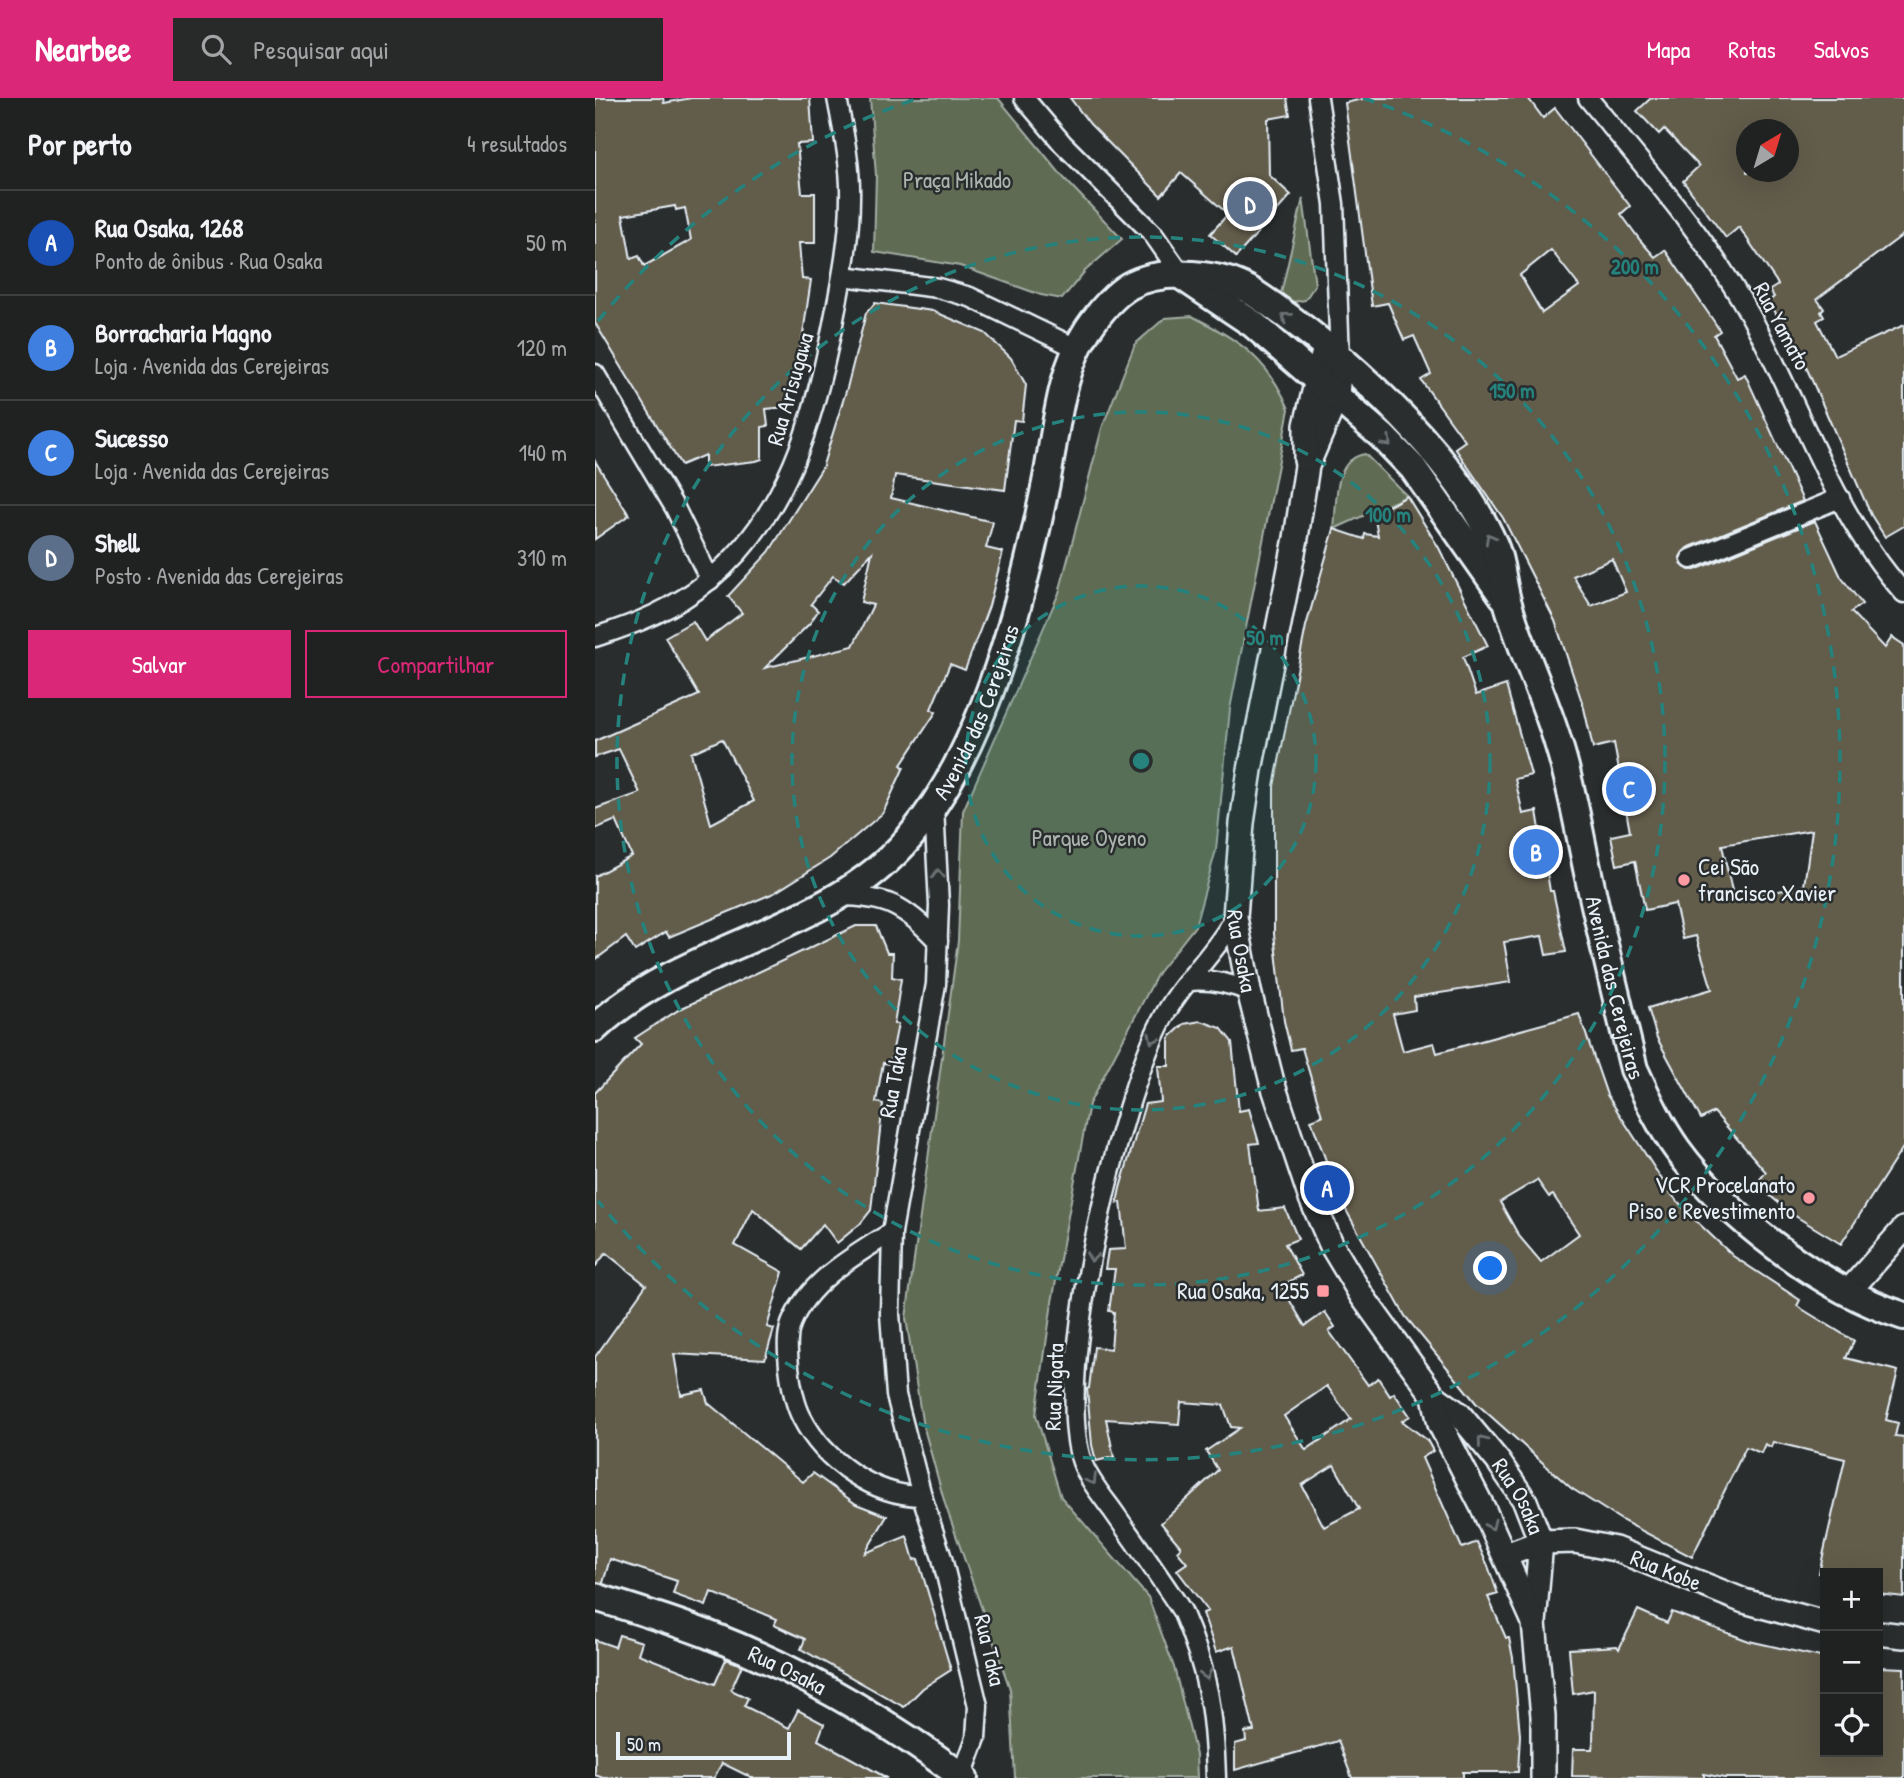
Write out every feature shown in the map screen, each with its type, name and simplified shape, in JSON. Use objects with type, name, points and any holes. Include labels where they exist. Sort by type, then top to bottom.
[{"type":"main road","name":"Avenida das Cerejeiras","points":[[595,1028],[638,993],[700,960],[839,896],[886,864],[934,807],[976,724],[1014,617],[1036,533],[1067,377],[1076,348],[1109,302],[1131,284],[1155,277],[1211,275],[1238,282],[1332,353],[1410,425],[1454,480],[1496,548],[1508,604],[1560,748],[1634,1069],[1653,1111],[1691,1166],[1737,1214],[1771,1241],[1849,1292],[1904,1316]]},
{"type":"main road","name":"Avenida das Cerejeiras","points":[[1184,277],[1253,324],[1413,468],[1508,604]]},
{"type":"main road","name":"Rua Osaka","points":[[595,1597],[711,1635],[761,1656],[866,1712],[963,1777]]},
{"type":"street","name":"Rua Arisugawa","points":[[595,638],[677,604],[710,580],[758,530],[802,449],[825,364],[843,276],[850,197],[837,98]]},
{"type":"street","points":[[1024,98],[1063,145],[1153,234],[1184,277]]},
{"type":"street","points":[[1318,98],[1333,204],[1332,353]]},
{"type":"street","name":"Rua Yamato","points":[[1588,98],[1700,237],[1730,280],[1752,318],[1840,498],[1871,553],[1904,593]]},
{"type":"street","points":[[843,276],[938,288],[970,297],[1076,348]]},
{"type":"street","name":"Rua Osaka","points":[[1332,353],[1327,388],[1307,466],[1242,823],[1235,917],[1249,992],[1272,1082],[1310,1196],[1332,1246],[1362,1296],[1434,1396],[1459,1414],[1498,1461],[1525,1501],[1541,1542],[1534,1623],[1543,1716],[1543,1778]]},
{"type":"street","points":[[595,374],[675,508],[710,580]]},
{"type":"street","points":[[1691,559],[1840,498]]},
{"type":"street","name":"Rua Taka","points":[[934,807],[939,905],[936,984],[892,1232],[890,1314],[897,1395],[922,1496],[946,1570],[978,1706],[976,1738],[963,1777]]},
{"type":"street","points":[[839,896],[868,896],[892,903],[917,919],[938,941]]},
{"type":"street","name":"Rua Nigata","points":[[1216,1778],[1212,1701],[1194,1637],[1182,1611],[1082,1465],[1073,1423],[1080,1339],[1095,1236],[1114,1156],[1143,1059],[1163,1018],[1224,939],[1235,917]]},
{"type":"street","points":[[1189,981],[1207,980],[1232,984],[1249,992]]},
{"type":"street","points":[[1849,1292],[1904,1229]]},
{"type":"street","points":[[892,1232],[843,1263],[812,1291],[792,1324],[787,1346],[790,1374],[802,1419],[820,1446],[876,1488],[901,1496],[922,1496]]},
{"type":"street","name":"Rua Osaka","points":[[1434,1396],[1440,1424],[1506,1555],[1534,1623]]},
{"type":"street","name":"Rua Kobe","points":[[1506,1555],[1541,1542],[1576,1541],[1615,1549],[1744,1601],[1820,1622]]},
{"type":"street","points":[[1883,1634],[1904,1636]]},
{"type":"green space","name":"Praça Mikado","points":[[870,98],[998,98],[1063,177],[1122,239],[1085,271],[1062,299],[1041,295],[960,266],[874,252],[876,175]]},
{"type":"green space","points":[[1303,198],[1315,285],[1305,300],[1287,303],[1280,298]]},
{"type":"green space","name":"Parque Oyeno","points":[[1192,316],[1250,353],[1272,377],[1289,409],[1230,709],[1216,850],[1195,926],[1158,973],[1089,1104],[1052,1302],[1036,1415],[1061,1497],[1148,1597],[1174,1667],[1196,1755],[1197,1778],[1015,1778],[1010,1689],[945,1504],[922,1421],[906,1318],[958,941],[963,811],[1059,593],[1102,428],[1135,344],[1165,318]]},
{"type":"green space","points":[[1365,454],[1407,496],[1334,529],[1336,496],[1341,473],[1354,458]]},
{"type":"building","points":[[595,98],[663,98],[664,103],[691,98],[810,98],[813,143],[797,144],[802,193],[815,193],[815,243],[799,243],[802,279],[811,280],[803,334],[787,407],[766,409],[768,426],[762,427],[762,459],[705,467],[705,455],[681,465],[595,323]],"holes":[[[675,206],[676,210],[685,208],[691,240],[644,266],[639,256],[631,259],[623,215]]]},
{"type":"building","points":[[1070,98],[1287,98],[1290,115],[1268,119],[1269,175],[1291,195],[1236,257],[1210,234],[1228,214],[1181,173],[1161,196],[1090,124]]},
{"type":"building","points":[[1367,98],[1528,98],[1543,118],[1555,108],[1630,206],[1621,214],[1640,240],[1655,257],[1665,250],[1715,323],[1720,331],[1714,335],[1737,378],[1745,374],[1803,501],[1687,548],[1680,557],[1681,564],[1689,570],[1695,570],[1815,521],[1841,577],[1862,604],[1851,612],[1885,648],[1892,637],[1904,645],[1904,1146],[1841,1244],[1792,1214],[1756,1184],[1766,1172],[1714,1112],[1701,1119],[1657,1038],[1648,1008],[1712,989],[1696,936],[1683,939],[1675,904],[1645,910],[1635,861],[1617,865],[1611,836],[1630,832],[1614,743],[1593,748],[1584,708],[1555,621],[1503,518],[1455,448],[1465,441],[1421,380],[1431,374],[1414,336],[1404,340],[1388,303],[1372,306],[1345,103]],"holes":[[[1551,250],[1579,286],[1542,313],[1520,275]],[[1612,559],[1626,592],[1591,606],[1573,576]],[[1812,830],[1804,886],[1734,900],[1722,845]]]},
{"type":"building","points":[[1651,98],[1904,98],[1904,234],[1817,299],[1824,309],[1821,312],[1824,317],[1817,321],[1835,356],[1904,325],[1904,526],[1885,537],[1871,515],[1807,369],[1769,301],[1774,297],[1770,290],[1778,285],[1776,281],[1739,227],[1726,238],[1683,181],[1699,166],[1664,129],[1659,134],[1637,111]]},
{"type":"building","points":[[875,303],[933,311],[985,333],[1011,358],[1026,385],[1022,421],[1014,420],[1005,490],[895,475],[891,498],[993,522],[986,548],[1003,552],[989,606],[965,670],[950,664],[931,709],[936,712],[901,765],[904,767],[883,813],[830,858],[774,893],[669,937],[666,932],[635,951],[626,937],[595,960],[595,876],[632,856],[616,820],[595,829],[595,809],[640,793],[619,749],[595,757],[595,741],[699,695],[665,637],[693,621],[705,641],[742,613],[728,596],[769,552],[822,468],[847,388],[866,313]],"holes":[[[872,553],[861,602],[873,605],[853,646],[765,668],[810,623],[818,611],[811,604],[833,576],[844,583]],[[722,739],[754,801],[711,824],[691,753]]]},
{"type":"building","points":[[595,461],[629,515],[595,539]]},
{"type":"building","points":[[1407,496],[1439,548],[1488,646],[1463,657],[1476,695],[1506,685],[1531,775],[1515,779],[1523,814],[1537,811],[1550,891],[1553,891],[1566,952],[1546,955],[1542,936],[1504,942],[1511,982],[1414,997],[1415,1010],[1393,1014],[1403,1051],[1434,1043],[1437,1053],[1579,1014],[1607,1095],[1672,1195],[1733,1256],[1800,1300],[1797,1306],[1854,1341],[1846,1358],[1898,1371],[1886,1420],[1898,1423],[1895,1436],[1904,1437],[1904,1597],[1883,1595],[1883,1568],[1820,1568],[1845,1459],[1773,1442],[1771,1447],[1765,1444],[1761,1453],[1746,1447],[1692,1557],[1623,1521],[1571,1488],[1476,1403],[1405,1316],[1341,1201],[1311,1120],[1322,1116],[1302,1048],[1291,1050],[1284,1021],[1274,934],[1274,786],[1306,626],[1334,529],[1364,539],[1365,534],[1378,536],[1374,514]],"holes":[[[1537,1180],[1549,1197],[1553,1195],[1579,1234],[1541,1262],[1519,1236],[1500,1202]]]},
{"type":"building","points":[[856,926],[876,926],[887,953],[893,953],[892,977],[901,979],[894,1024],[898,1024],[890,1064],[883,1063],[876,1102],[883,1104],[871,1210],[860,1224],[837,1243],[823,1224],[801,1249],[753,1209],[735,1245],[783,1272],[767,1327],[774,1329],[765,1359],[674,1354],[681,1395],[704,1390],[708,1403],[803,1482],[813,1473],[856,1504],[887,1516],[865,1553],[907,1536],[914,1560],[918,1559],[951,1670],[923,1688],[904,1707],[801,1649],[805,1639],[774,1625],[777,1619],[711,1592],[706,1606],[673,1594],[677,1581],[610,1559],[603,1583],[595,1582],[595,1357],[646,1285],[606,1253],[595,1267],[595,1093],[641,1044],[635,1038],[644,1032],[680,1009]]},
{"type":"building","points":[[1201,1021],[1221,1028],[1232,1042],[1239,1111],[1249,1109],[1259,1143],[1250,1144],[1259,1211],[1285,1208],[1298,1239],[1285,1244],[1302,1275],[1281,1286],[1305,1326],[1325,1312],[1335,1327],[1329,1331],[1368,1385],[1378,1378],[1390,1396],[1394,1393],[1410,1416],[1402,1421],[1427,1440],[1433,1451],[1422,1458],[1462,1548],[1477,1542],[1488,1566],[1498,1594],[1488,1597],[1506,1638],[1509,1638],[1513,1658],[1520,1735],[1518,1772],[1463,1772],[1463,1778],[1352,1778],[1338,1741],[1235,1770],[1235,1744],[1246,1741],[1245,1732],[1254,1731],[1234,1646],[1216,1652],[1203,1613],[1208,1611],[1177,1570],[1187,1563],[1177,1551],[1181,1547],[1161,1523],[1218,1470],[1206,1451],[1240,1428],[1231,1427],[1223,1405],[1181,1402],[1179,1424],[1106,1419],[1114,1457],[1096,1461],[1087,1389],[1094,1347],[1111,1349],[1114,1312],[1109,1311],[1115,1269],[1105,1269],[1108,1250],[1126,1249],[1121,1202],[1117,1203],[1120,1188],[1145,1104],[1161,1102],[1158,1066],[1169,1066],[1169,1038],[1184,1024]],"holes":[[[1327,1386],[1351,1419],[1306,1450],[1284,1416]],[[1334,1465],[1359,1509],[1324,1527],[1302,1485]]]},
{"type":"building","points":[[1638,1610],[1667,1623],[1672,1612],[1749,1641],[1820,1657],[1820,1757],[1883,1757],[1883,1667],[1904,1668],[1904,1778],[1724,1778],[1704,1774],[1704,1778],[1572,1776],[1573,1749],[1592,1749],[1594,1690],[1573,1694],[1569,1649],[1617,1646],[1619,1649]]},
{"type":"building","points":[[619,1635],[642,1642],[638,1654],[715,1684],[726,1659],[742,1665],[731,1690],[748,1698],[744,1706],[789,1728],[798,1710],[824,1724],[818,1740],[887,1778],[752,1778],[722,1763],[714,1778],[603,1778],[595,1775],[595,1640],[615,1647]]},
{"type":"place","name":"Shell","points":[[1250,204]]},
{"type":"place","name":"Sucesso","points":[[1629,789]]},
{"type":"place","name":"Borracharia Magno","points":[[1536,852]]},
{"type":"place","name":"Cei São francisco Xavier","points":[[1684,880]]},
{"type":"place","name":"Rua Osaka, 1268","points":[[1327,1188]]},
{"type":"place","name":"VCR Procelanato Piso e Revestimento","points":[[1809,1198]]},
{"type":"place","name":"Rua Osaka, 1255","points":[[1323,1291]]}]
